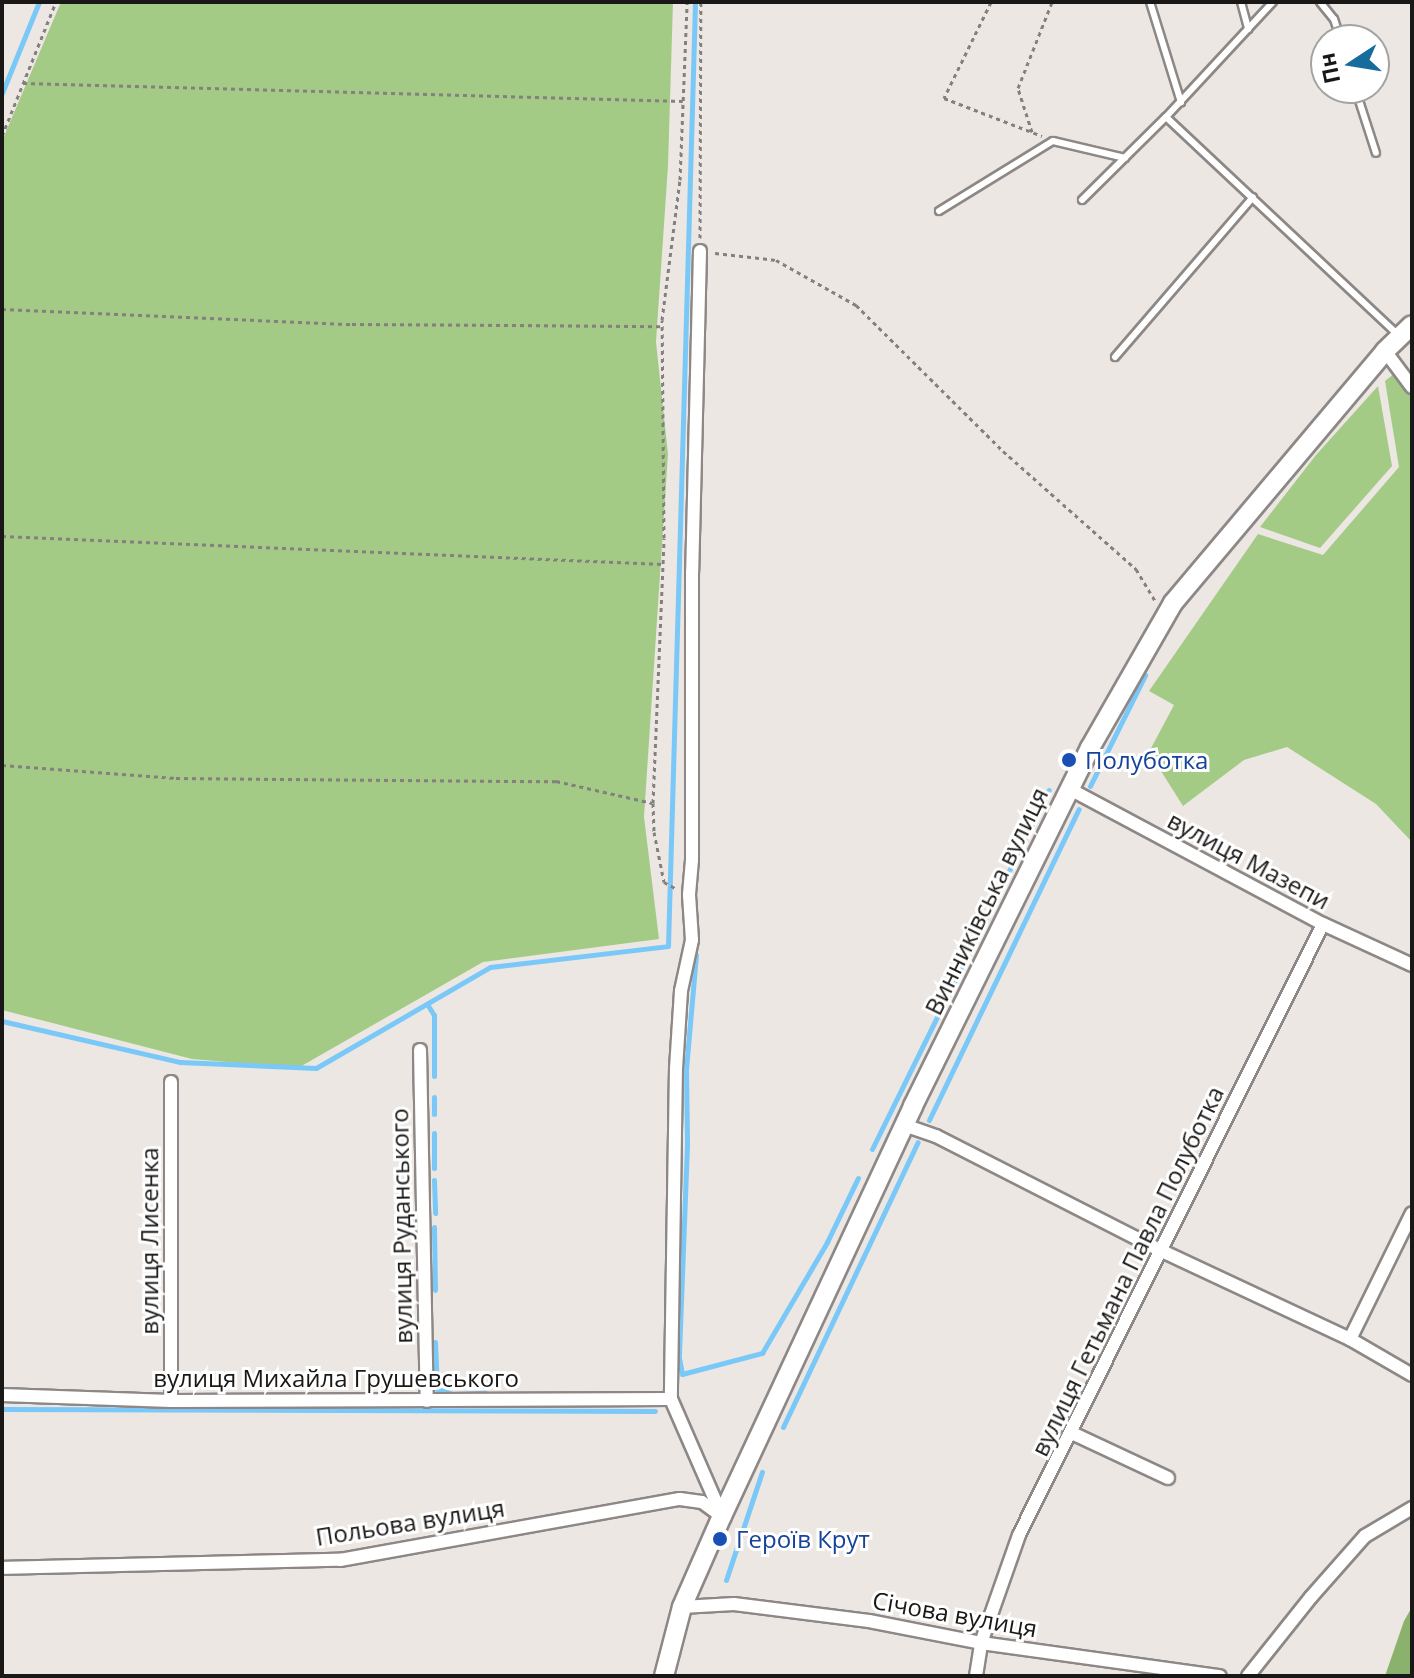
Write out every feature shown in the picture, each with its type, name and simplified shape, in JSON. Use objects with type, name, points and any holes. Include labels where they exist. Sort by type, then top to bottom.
[{"type":"main road","name":"Винниківська вулиця","points":[[664,1676],[682,1607],[722,1516],[904,1125],[1068,788],[1165,618],[1405,330]]},
{"type":"street","points":[[700,251],[689,895],[692,940],[681,991],[676,1068],[671,1399],[722,1516]]},
{"type":"street","points":[[1385,351],[1412,387]]},
{"type":"street","name":"вулиця Мазепи","points":[[1068,788],[1323,924],[1412,965]]},
{"type":"street","name":"вулиця Гетьмана Павла Полуботка","points":[[976,1676],[981,1643],[1019,1535],[1323,924]]},
{"type":"street","name":"вулиця Руданського","points":[[420,1050],[427,1401]]},
{"type":"street","name":"вулиця Лисенка","points":[[171,1082],[171,1401]]},
{"type":"street","points":[[904,1125],[936,1136],[1162,1251],[1350,1339],[1412,1375]]},
{"type":"street","points":[[1350,1339],[1412,1213]]},
{"type":"street","name":"вулиця Михайла Грушевського","points":[[2,1395],[171,1401],[671,1399]]},
{"type":"street","points":[[1072,1433],[1168,1478]]},
{"type":"street","name":"Польова вулиця","points":[[2,1568],[340,1560],[680,1499],[702,1502],[722,1516]]},
{"type":"street","points":[[1248,1676],[1365,1536],[1412,1508]]},
{"type":"street","name":"Січова вулиця","points":[[682,1607],[734,1604],[869,1621],[981,1643],[1220,1676]]},
{"type":"lane","points":[[1150,2],[1181,102]]},
{"type":"lane","points":[[1241,2],[1248,29]]},
{"type":"lane","points":[[1082,200],[1181,102],[1273,2]]},
{"type":"lane","points":[[1320,2],[1336,24]]},
{"type":"lane","points":[[1360,104],[1376,153]]},
{"type":"lane","points":[[1166,117],[1405,330]]},
{"type":"lane","points":[[939,211],[1053,141],[1125,158]]},
{"type":"lane","points":[[1115,357],[1253,197]]},
{"type":"path","points":[[2,136],[56,2]]},
{"type":"path","points":[[687,2],[680,180],[662,326],[663,564],[653,803],[654,832],[664,882],[689,895]]},
{"type":"path","points":[[701,2],[700,251],[776,260],[856,305],[1003,451],[1136,569],[1165,618]]},
{"type":"path","points":[[991,2],[944,98],[1032,132],[1018,88],[1052,2]]},
{"type":"path","points":[[23,83],[683,101]]},
{"type":"path","points":[[2,309],[352,324],[662,326]]},
{"type":"path","points":[[2,536],[360,548],[663,564]]},
{"type":"path","points":[[2,765],[176,778],[556,781],[653,803]]},
{"type":"green space","points":[[61,2],[673,2],[668,166],[656,342],[668,454],[644,817],[659,939],[483,962],[298,1068],[192,1059],[2,1010],[2,141]]},
{"type":"green space","points":[[1395,373],[1412,396],[1412,842],[1376,804],[1287,747],[1244,760],[1183,806],[1149,752],[1174,705],[1149,691],[1258,534],[1323,555],[1399,467],[1385,381]]},
{"type":"green space","points":[[1378,386],[1392,466],[1320,548],[1260,527],[1316,455]]},
{"type":"green space","points":[[1412,1607],[1412,1676],[1385,1676],[1404,1621]]},
{"type":"waterway","points":[[2,93],[39,2]]},
{"type":"waterway","points":[[2,1021],[180,1062],[316,1068],[490,967],[668,946],[695,2]]},
{"type":"waterway","points":[[1090,786],[1145,675]]},
{"type":"waterway","points":[[872,1149],[1049,790]]},
{"type":"waterway","points":[[929,1120],[1079,809]]},
{"type":"waterway","points":[[696,955],[686,1069],[687,1145],[679,1358],[682,1374],[762,1353],[827,1242],[858,1178]]},
{"type":"waterway","points":[[427,1004],[434,1015],[434,1076]]},
{"type":"waterway","points":[[434,1097],[434,1114]]},
{"type":"waterway","points":[[434,1133],[434,1168]]},
{"type":"waterway","points":[[783,1427],[918,1142]]},
{"type":"waterway","points":[[434,1180],[435,1213]]},
{"type":"waterway","points":[[434,1227],[435,1290]]},
{"type":"waterway","points":[[435,1342],[437,1389],[452,1394],[485,1393]]},
{"type":"waterway","points":[[2,1409],[655,1411]]},
{"type":"waterway","points":[[726,1580],[762,1472]]},
{"type":"place","name":"Полуботка","points":[[1069,760]]},
{"type":"place","name":"Героїв Крут","points":[[720,1539]]}]
